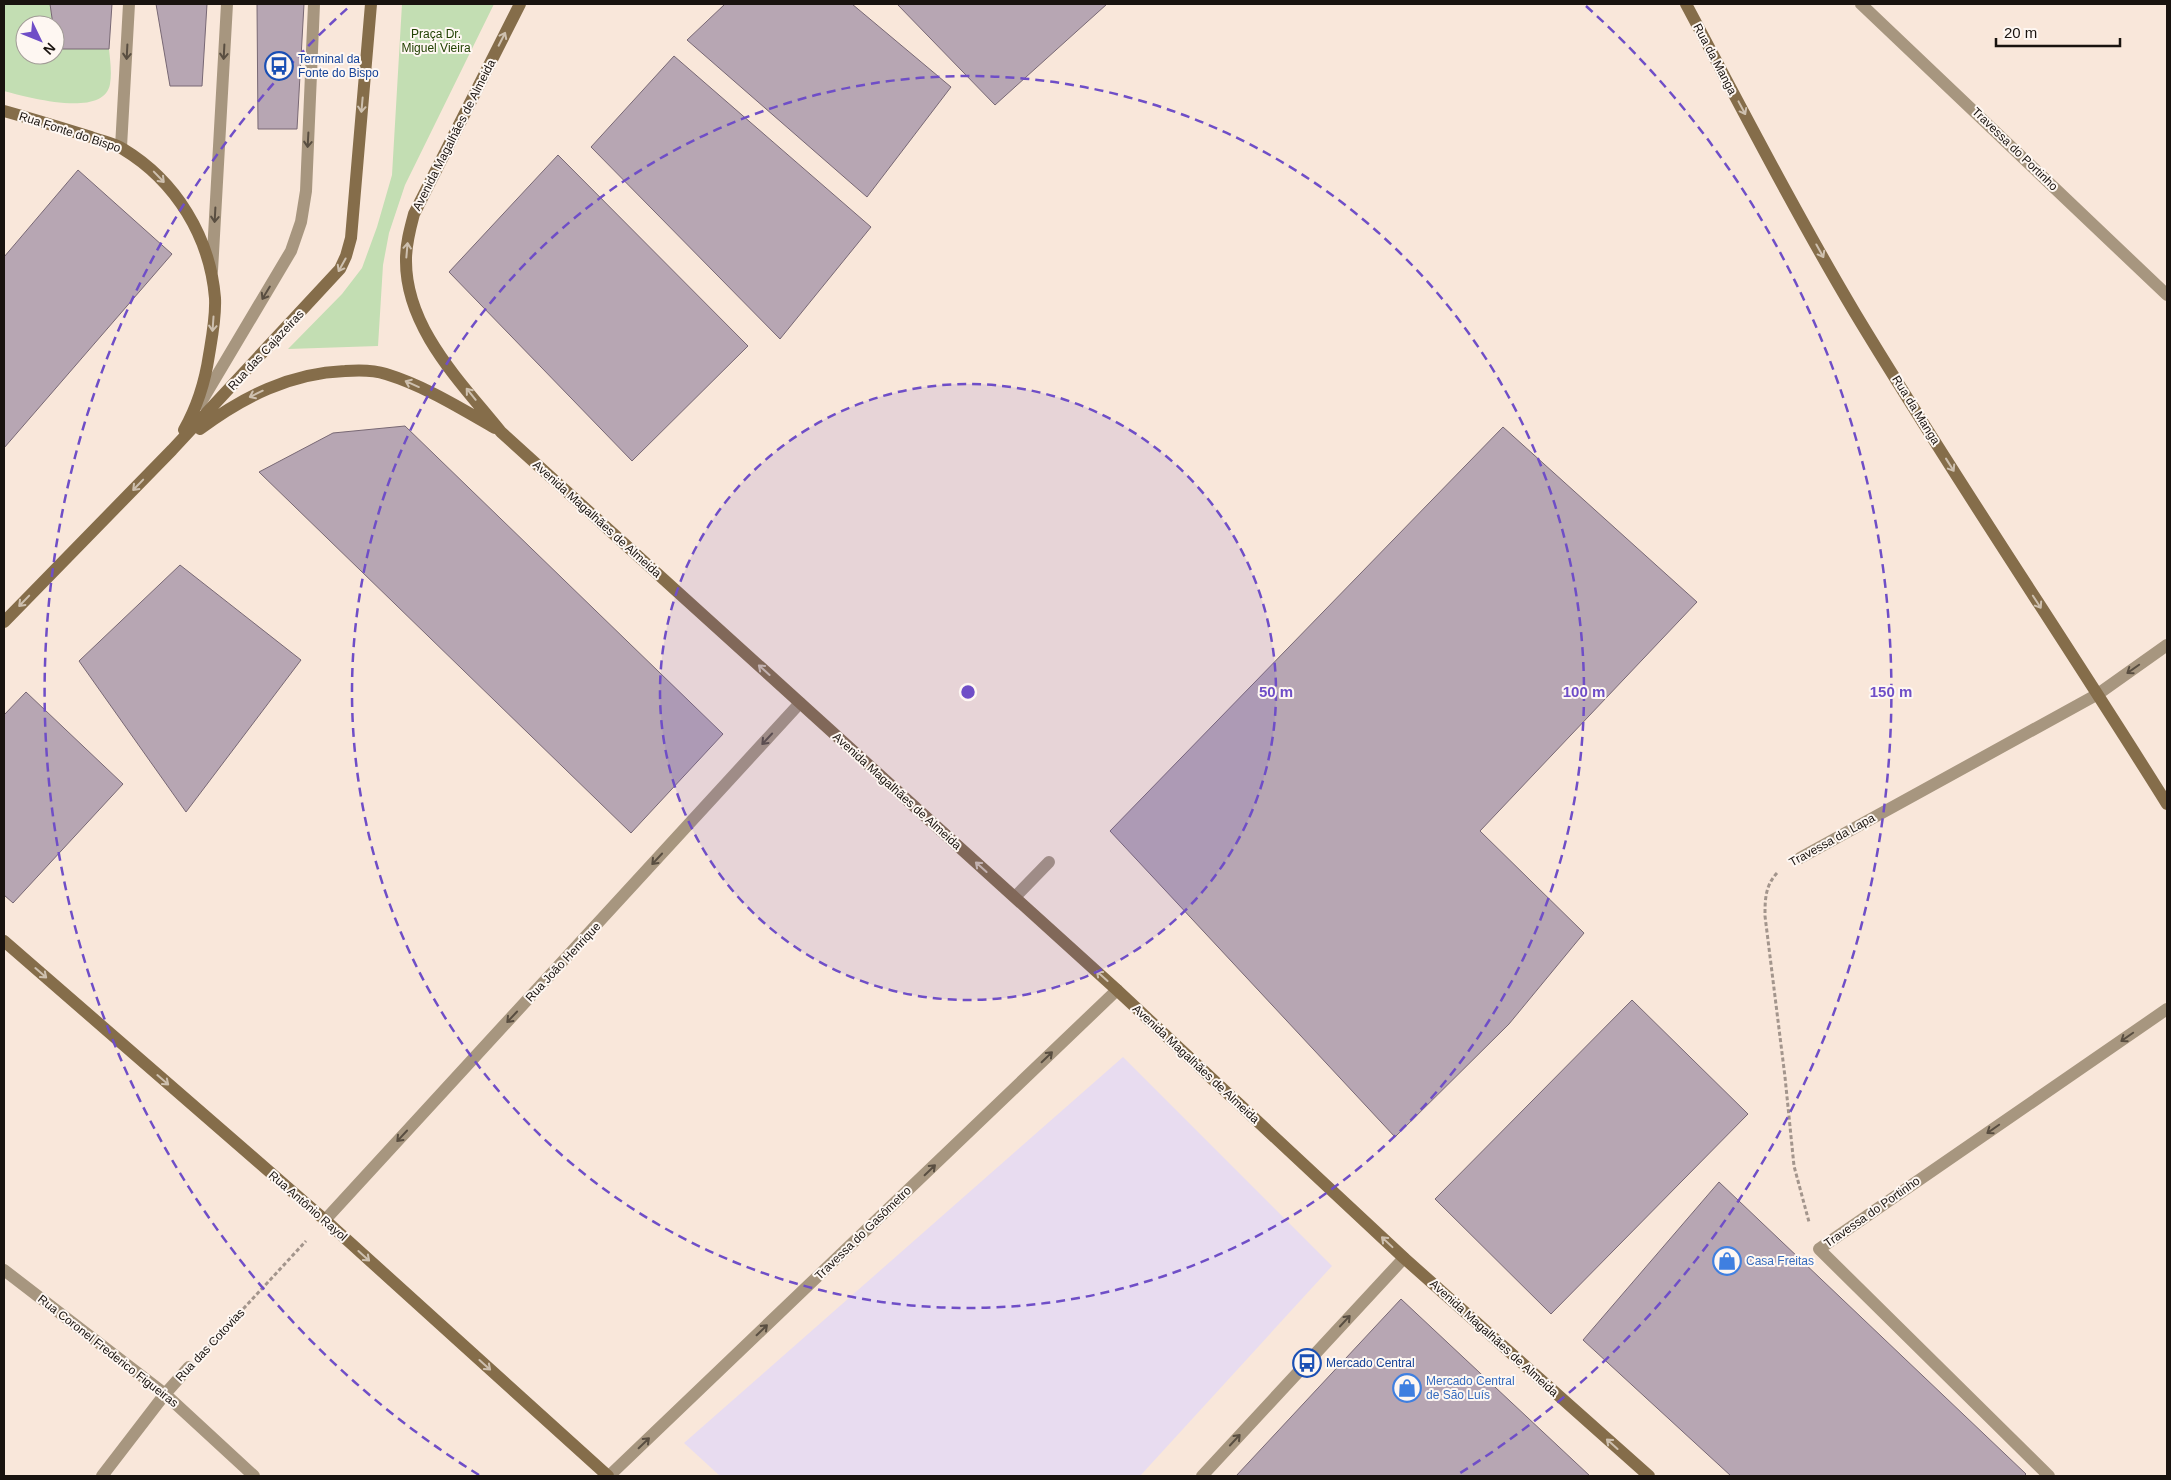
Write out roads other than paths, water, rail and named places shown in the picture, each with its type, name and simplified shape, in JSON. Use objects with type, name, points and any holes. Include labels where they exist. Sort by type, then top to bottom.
[{"type":"main road","name":"Rua das Cajazeiras","points":[[4,622],[157,466],[331,281],[346,256],[351,238],[371,4]]},
{"type":"main road","name":"Avenida Magalhães de Almeida","points":[[520,4],[414,214],[408,236],[406,260],[409,286],[416,313],[428,336],[450,368],[501,432],[1117,990],[1404,1258],[1649,1476]]},
{"type":"main road","name":"Rua da Manga","points":[[1686,4],[1772,165],[1854,312],[2034,598],[2098,694],[2167,804]]},
{"type":"main road","name":"Rua Fonte do Bispo","points":[[4,111],[121,147],[144,162],[159,176],[196,227],[212,274],[215,300],[212,336],[202,388],[192,416],[172,450]]},
{"type":"main road","points":[[157,466],[222,413],[250,396],[276,384],[304,375],[333,371],[358,370],[384,373],[446,400],[501,432]]},
{"type":"main road","name":"Rua Antônio Rayol","points":[[4,941],[325,1220],[609,1476]]},
{"type":"street","points":[[121,147],[130,4]]},
{"type":"street","points":[[212,274],[227,4]]},
{"type":"street","points":[[192,416],[291,251],[301,222],[306,191],[314,4]]},
{"type":"street","name":"Travessa do Portinho","points":[[1861,4],[2167,295]]},
{"type":"street","name":"Travessa da Lapa","points":[[1800,858],[2098,694],[2167,645]]},
{"type":"street","name":"Rua João Henrique","points":[[325,1220],[800,703]]},
{"type":"street","points":[[1015,897],[1049,862]]},
{"type":"street","name":"Travessa do Gasômetro","points":[[609,1476],[1117,990]]},
{"type":"street","name":"Travessa do Portinho","points":[[2049,1476],[1819,1249],[2167,1009]]},
{"type":"street","points":[[1202,1476],[1404,1258]]},
{"type":"street","name":"Rua Coronel Frederico Figueiras","points":[[4,1270],[165,1394],[254,1476]]},
{"type":"street","name":"Rua das Cotovias","points":[[102,1476],[165,1394],[189,1367]]},
{"type":"place","name":"Terminal da Fonte do Bispo","points":[[279,66]]},
{"type":"place","name":"Casa Freitas","points":[[1727,1261]]},
{"type":"place","name":"Mercado Central","points":[[1307,1363]]},
{"type":"place","name":"Mercado Central de São Luís","points":[[1407,1388]]},
{"type":"park label","name":"Praça Dr. Miguel Vieira","points":[[436,41]]}]
